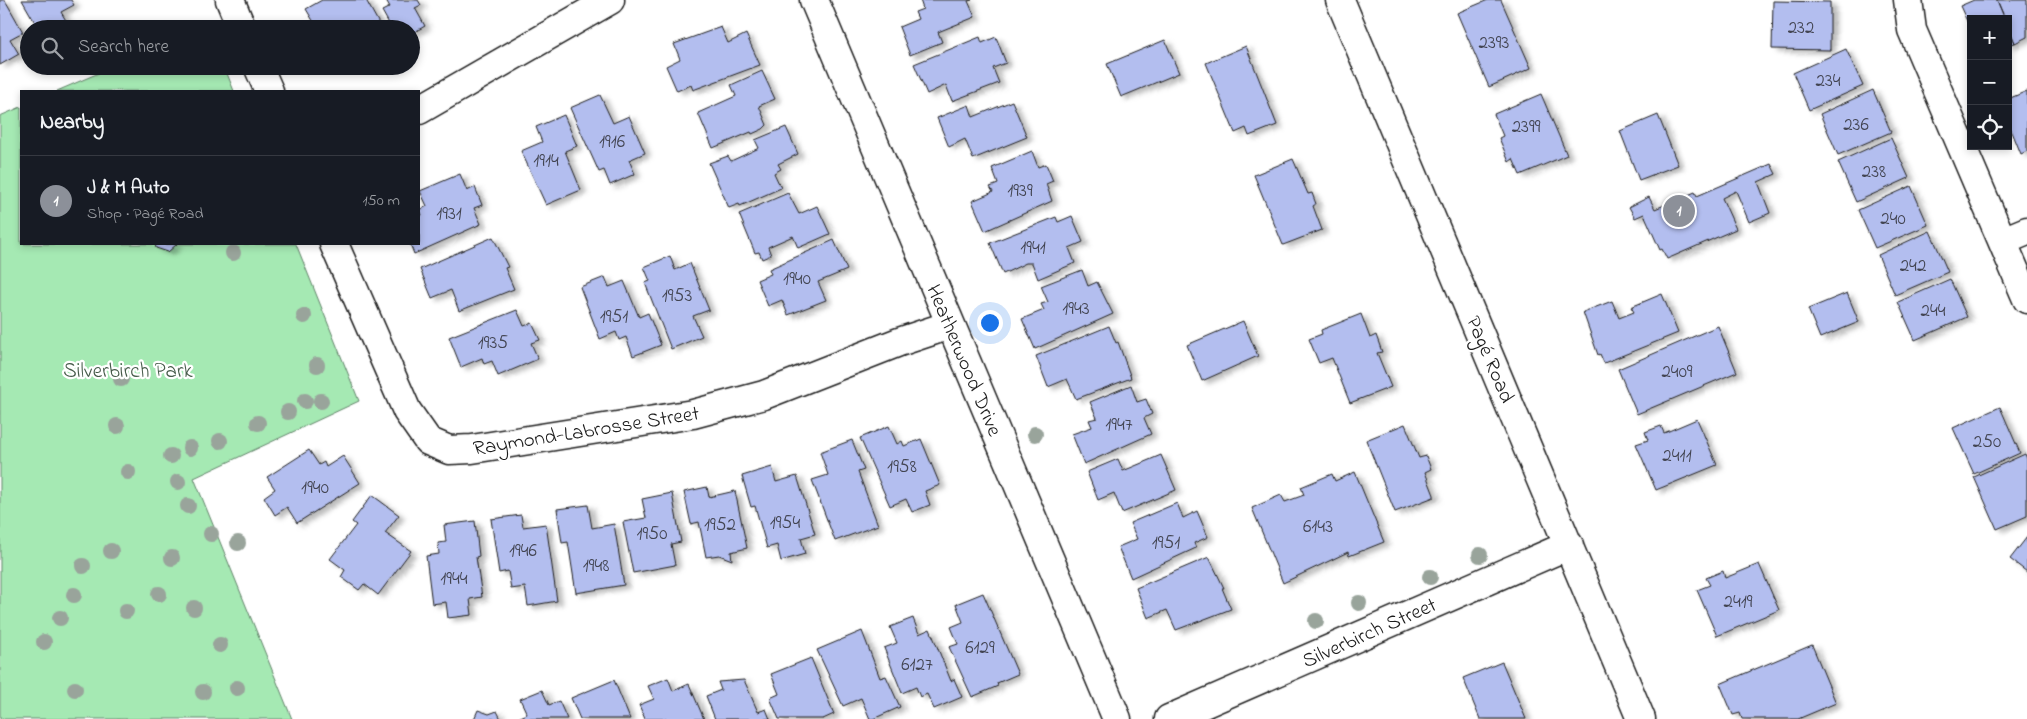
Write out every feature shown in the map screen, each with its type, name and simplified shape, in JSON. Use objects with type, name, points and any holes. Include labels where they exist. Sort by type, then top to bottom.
[{"type":"street","points":[[230,0],[238,20]]},
{"type":"street","points":[[420,109],[610,0]]},
{"type":"street","name":"Heatherwood Drive","points":[[814,0],[1117,719]]},
{"type":"street","name":"Pagé Road","points":[[1340,0],[1641,719]]},
{"type":"street","points":[[1908,0],[1912,30],[2015,236],[2027,299]]},
{"type":"street","points":[[262,75],[269,90]]},
{"type":"street","name":"Raymond-Labrosse Street","points":[[334,245],[407,411],[428,441],[449,450],[472,449],[693,414],[764,395],[898,342],[950,325]]},
{"type":"street","name":"Silverbirch Street","points":[[1169,719],[1569,545]]},
{"type":"green space","points":[[94,75],[228,75],[234,90],[59,90]]},
{"type":"green space","name":"Silverbirch Park","points":[[20,107],[20,245],[296,245],[359,401],[194,478],[292,719],[0,719],[0,116]]},
{"type":"building","points":[[0,0],[5,0],[20,27],[20,34],[10,39],[19,54],[0,65]]},
{"type":"building","points":[[22,0],[71,0],[74,5],[61,12],[66,20],[34,20]]},
{"type":"building","points":[[322,0],[366,0],[377,20],[313,20],[306,9]]},
{"type":"building","points":[[386,0],[418,0],[421,5],[415,8],[425,26],[420,29],[420,20],[387,20],[382,11],[390,7]]},
{"type":"building","points":[[920,0],[972,0],[968,1],[975,17],[938,32],[942,42],[910,55],[899,27],[918,19],[915,12],[923,9]]},
{"type":"building","points":[[1488,0],[1501,0],[1531,68],[1489,87],[1457,13]]},
{"type":"building","points":[[1974,0],[1997,0],[2003,15],[1967,15],[1967,21],[1960,6]]},
{"type":"building","points":[[1997,0],[2027,0],[2027,37],[2015,43],[2012,36],[2012,15],[2003,15]]},
{"type":"building","points":[[1773,1],[1830,2],[1830,50],[1772,49]]},
{"type":"building","points":[[721,27],[728,43],[746,34],[760,65],[693,90],[691,85],[677,91],[666,66],[680,59],[674,44]]},
{"type":"building","points":[[980,37],[982,43],[996,37],[1006,63],[993,68],[999,83],[952,101],[946,85],[927,94],[914,64]]},
{"type":"building","points":[[1165,40],[1179,73],[1121,97],[1107,64]]},
{"type":"building","points":[[1246,46],[1277,125],[1249,136],[1246,128],[1235,133],[1206,63]]},
{"type":"building","points":[[1846,49],[1863,86],[1809,110],[1793,73]]},
{"type":"building","points":[[762,71],[775,99],[759,106],[767,125],[752,134],[751,132],[713,148],[698,113],[736,96],[731,85]]},
{"type":"building","points":[[1873,90],[1891,132],[1838,155],[1820,114]]},
{"type":"building","points":[[2027,91],[2027,151],[2021,154],[2012,132],[2012,97]]},
{"type":"building","points":[[1541,94],[1567,155],[1520,175],[1513,159],[1509,162],[1499,138],[1503,136],[1494,114]]},
{"type":"building","points":[[600,95],[613,123],[629,116],[645,153],[629,160],[635,174],[610,185],[604,170],[599,172],[570,108]]},
{"type":"building","points":[[1012,101],[1027,137],[973,159],[965,139],[949,147],[937,118],[969,105],[973,117]]},
{"type":"building","points":[[564,115],[577,146],[565,151],[581,190],[546,205],[521,151],[542,142],[536,127]]},
{"type":"building","points":[[1658,115],[1678,165],[1639,180],[1620,131]]},
{"type":"building","points":[[786,127],[798,154],[778,164],[781,169],[774,173],[781,188],[740,206],[739,204],[729,208],[709,163],[728,156],[731,161],[759,148],[755,140]]},
{"type":"building","points":[[1891,138],[1909,178],[1856,202],[1838,162]]},
{"type":"building","points":[[1032,151],[1038,167],[1046,164],[1053,181],[1046,184],[1052,201],[985,231],[972,201],[993,192],[990,187],[998,184],[992,168]]},
{"type":"building","points":[[1293,159],[1308,194],[1312,193],[1316,204],[1313,206],[1322,230],[1283,245],[1254,175]]},
{"type":"building","points":[[1771,164],[1776,174],[1758,182],[1770,213],[1749,222],[1736,191],[1722,198],[1736,229],[1667,259],[1662,249],[1660,250],[1644,214],[1635,218],[1629,207],[1649,197],[1655,209],[1695,192],[1697,196]]},
{"type":"building","points":[[460,174],[467,191],[475,187],[482,205],[474,208],[481,224],[414,254],[410,245],[420,245],[420,216],[422,215],[420,210],[427,206],[420,191]]},
{"type":"building","points":[[1911,186],[1928,225],[1875,248],[1858,210]]},
{"type":"building","points":[[788,193],[799,214],[817,206],[830,234],[798,248],[793,236],[768,247],[771,255],[762,259],[759,252],[755,253],[739,214]]},
{"type":"building","points":[[1072,216],[1083,242],[1069,248],[1075,263],[1038,279],[1032,263],[1026,263],[1003,274],[990,243],[1056,217],[1058,222]]},
{"type":"building","points":[[1930,231],[1948,272],[1895,295],[1878,255]]},
{"type":"building","points":[[493,237],[508,267],[505,268],[514,289],[459,311],[451,290],[432,298],[420,269]]},
{"type":"building","points":[[834,240],[847,270],[818,282],[826,300],[788,315],[782,300],[768,306],[757,280],[771,274],[769,269]]},
{"type":"building","points":[[155,245],[176,245],[168,252],[156,248]]},
{"type":"building","points":[[670,256],[675,270],[690,263],[709,310],[693,316],[702,336],[671,349],[645,283],[650,281],[644,267]]},
{"type":"building","points":[[1082,270],[1088,286],[1097,282],[1113,314],[1035,349],[1022,319],[1044,310],[1041,304],[1048,302],[1041,286]]},
{"type":"building","points":[[605,277],[609,287],[624,281],[639,317],[648,313],[661,345],[633,356],[626,337],[619,340],[616,332],[600,339],[580,287]]},
{"type":"building","points":[[1950,279],[1967,317],[1915,340],[1898,302]]},
{"type":"building","points":[[1847,293],[1859,322],[1820,338],[1808,309]]},
{"type":"building","points":[[1662,294],[1678,333],[1604,363],[1600,354],[1598,355],[1583,312],[1612,301],[1619,318],[1634,312],[1631,307]]},
{"type":"building","points":[[517,310],[524,326],[532,323],[540,340],[531,343],[538,359],[498,376],[492,361],[484,364],[482,358],[461,367],[449,337]]},
{"type":"building","points":[[1361,314],[1370,338],[1376,335],[1382,352],[1377,353],[1391,387],[1350,403],[1332,358],[1319,363],[1309,339],[1322,334],[1321,330]]},
{"type":"building","points":[[1243,321],[1258,356],[1202,381],[1187,345]]},
{"type":"building","points":[[1109,326],[1116,343],[1118,342],[1131,378],[1076,399],[1067,379],[1048,387],[1036,356]]},
{"type":"building","points":[[1718,326],[1737,372],[1637,414],[1618,369]]},
{"type":"building","points":[[1131,385],[1137,402],[1146,399],[1152,414],[1144,418],[1151,434],[1084,464],[1072,434],[1092,427],[1089,420],[1097,418],[1090,402]]},
{"type":"building","points":[[2000,407],[2020,453],[1974,474],[1953,428]]},
{"type":"building","points":[[1697,419],[1717,465],[1656,490],[1636,444],[1648,440],[1645,432],[1661,426],[1664,433]]},
{"type":"building","points":[[1405,424],[1419,458],[1426,456],[1431,469],[1425,472],[1434,497],[1395,512],[1366,440]]},
{"type":"building","points":[[889,426],[897,444],[902,441],[904,446],[921,439],[940,485],[925,491],[930,505],[912,512],[906,499],[890,506],[860,438]]},
{"type":"building","points":[[852,440],[864,470],[858,472],[878,525],[835,541],[812,480],[828,475],[820,452]]},
{"type":"building","points":[[309,450],[319,465],[324,462],[326,467],[343,456],[360,483],[297,523],[287,507],[275,515],[264,497],[275,489],[267,477]]},
{"type":"building","points":[[2025,454],[2027,459],[2027,516],[1997,529],[1974,477]]},
{"type":"building","points":[[1161,455],[1176,490],[1122,513],[1114,493],[1098,500],[1087,472],[1118,459],[1123,471]]},
{"type":"building","points":[[772,467],[776,482],[797,476],[815,534],[801,538],[805,554],[781,561],[777,545],[767,548],[755,506],[751,507],[742,476]]},
{"type":"building","points":[[1355,472],[1384,542],[1349,556],[1348,552],[1283,583],[1252,508],[1281,495],[1285,502],[1304,495],[1301,487],[1332,474],[1335,481]]},
{"type":"building","points":[[707,487],[709,497],[735,491],[747,548],[731,552],[732,560],[719,555],[706,557],[699,522],[691,524],[684,492]]},
{"type":"building","points":[[672,493],[681,542],[671,544],[675,565],[633,573],[623,522],[646,518],[642,499]]},
{"type":"building","points":[[372,495],[399,515],[385,533],[411,551],[378,595],[364,584],[359,590],[341,577],[345,570],[330,559],[356,525],[352,522]]},
{"type":"building","points":[[1177,503],[1183,518],[1197,511],[1208,537],[1194,543],[1196,548],[1131,578],[1118,547],[1137,539],[1130,523]]},
{"type":"building","points":[[588,505],[592,528],[614,524],[624,585],[576,593],[568,542],[562,543],[557,509]]},
{"type":"building","points":[[521,515],[523,527],[546,524],[557,601],[528,606],[525,587],[511,589],[508,571],[499,573],[491,519]]},
{"type":"building","points":[[475,521],[479,556],[476,557],[482,597],[470,599],[472,615],[448,618],[446,602],[432,604],[426,556],[439,554],[438,543],[446,542],[444,525]]},
{"type":"building","points":[[2027,537],[2027,572],[2010,559]]},
{"type":"building","points":[[1209,557],[1224,588],[1222,588],[1231,609],[1176,630],[1167,610],[1148,618],[1136,588]]},
{"type":"building","points":[[1759,564],[1779,610],[1717,636],[1697,590],[1710,585],[1706,578],[1723,571],[1725,578]]},
{"type":"building","points":[[983,593],[1018,674],[997,683],[998,686],[972,697],[949,647],[958,644],[951,627],[963,622],[956,604]]},
{"type":"building","points":[[913,618],[919,634],[930,629],[951,681],[954,679],[962,697],[934,709],[927,694],[920,697],[916,687],[902,693],[884,648],[897,643],[890,627]]},
{"type":"building","points":[[862,631],[880,678],[886,676],[900,707],[873,719],[870,719],[861,698],[843,706],[817,650]]},
{"type":"building","points":[[1812,645],[1836,703],[1798,719],[1742,719],[1740,713],[1733,715],[1720,684]]},
{"type":"building","points":[[811,658],[834,714],[823,719],[779,719],[770,698],[779,694],[771,674]]},
{"type":"building","points":[[1502,662],[1526,719],[1480,719],[1463,678]]},
{"type":"building","points":[[668,678],[673,691],[689,684],[704,719],[645,719],[639,705],[654,699],[648,686]]},
{"type":"building","points":[[614,680],[630,719],[580,719],[571,698]]},
{"type":"building","points":[[744,680],[758,712],[766,709],[770,719],[715,719],[706,696],[721,690],[718,682]]},
{"type":"building","points":[[542,690],[549,705],[559,701],[567,719],[516,719],[527,714],[520,699]]},
{"type":"building","points":[[478,710],[489,714],[497,711],[501,719],[474,719]]},
{"type":"place","name":"J & M Auto","points":[[1679,211]]}]
